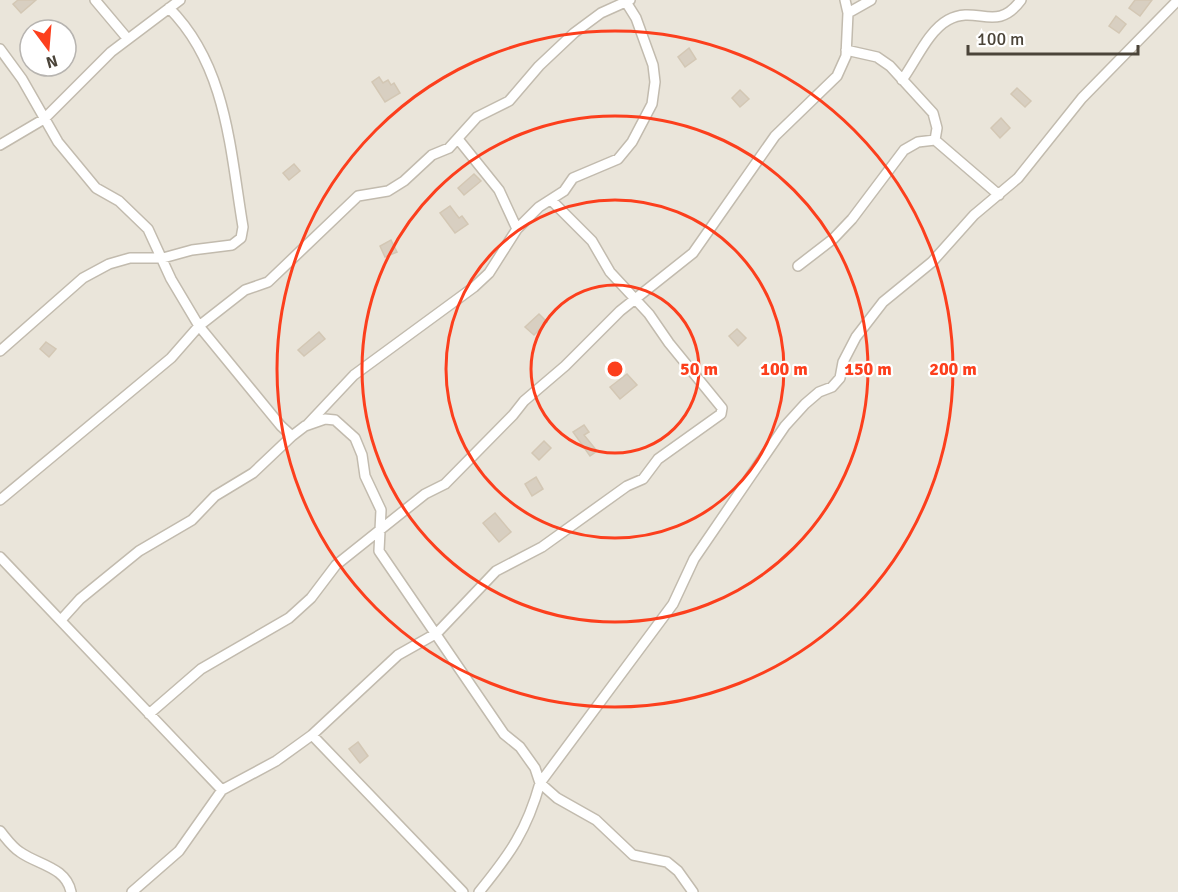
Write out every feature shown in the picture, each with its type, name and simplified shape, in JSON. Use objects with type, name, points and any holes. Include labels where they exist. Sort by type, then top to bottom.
[{"type":"street","points":[[95,0],[127,38]]},
{"type":"street","points":[[0,145],[44,119],[127,38],[180,0]]},
{"type":"street","points":[[148,714],[201,669],[289,618],[311,598],[336,565],[424,494],[445,484],[513,415],[524,400],[565,366],[634,299],[693,253],[775,136],[837,76],[846,50],[848,13],[845,0]]},
{"type":"street","points":[[848,13],[871,0]]},
{"type":"street","points":[[902,80],[946,20],[956,16],[1000,18],[1013,11],[1021,0]]},
{"type":"street","points":[[479,892],[519,841],[531,817],[540,783],[673,603],[694,559],[785,426],[805,404],[819,393],[832,387],[840,378],[843,362],[856,337],[883,302],[932,262],[974,215],[1018,178],[1082,98],[1177,0]]},
{"type":"street","points":[[0,500],[171,358],[199,326],[245,290],[268,282],[358,196],[388,191],[404,181],[432,156],[449,148],[477,117],[509,100],[539,66],[574,33],[601,13],[628,1],[653,65],[655,82],[652,104],[632,142],[618,159],[573,178],[552,201],[539,207],[517,229],[489,273],[474,287],[354,375],[254,474],[215,496],[192,520],[139,551],[80,599],[61,620]]},
{"type":"street","points":[[0,351],[83,278],[109,264],[130,258],[163,258],[192,250],[232,245],[241,238],[243,227],[221,99],[211,70],[192,34],[168,8]]},
{"type":"street","points":[[0,49],[22,79],[58,142],[96,188],[119,201],[148,229],[171,279],[199,326],[292,436]]},
{"type":"street","points":[[846,50],[877,57],[902,80],[933,113],[937,128],[935,140]]},
{"type":"street","points":[[458,139],[499,190],[517,229]]},
{"type":"street","points":[[798,266],[833,238],[852,219],[904,150],[918,142],[935,140],[999,195]]},
{"type":"street","points":[[132,892],[179,851],[222,790],[276,761],[312,735],[398,655],[437,633],[496,571],[542,547],[627,486],[643,479],[658,459],[721,414],[722,408],[702,386],[649,314],[610,273],[592,241],[552,201]]},
{"type":"street","points":[[305,426],[325,419],[335,420],[355,438],[362,455],[365,476],[381,510],[379,550],[504,734],[520,747],[535,768],[540,783],[557,798],[596,820],[633,855],[667,862],[678,871],[693,892]]},
{"type":"street","points":[[0,557],[222,790]]},
{"type":"street","points":[[312,735],[463,892]]},
{"type":"street","points":[[0,831],[17,850],[56,869],[65,878],[71,892]]},
{"type":"shaded area","points":[[0,0],[1178,0],[1178,892],[0,892]]},
{"type":"building","points":[[18,0],[36,0],[21,13],[13,4]]},
{"type":"building","points":[[1135,0],[1152,0],[1140,16],[1129,8]]},
{"type":"building","points":[[1116,16],[1126,24],[1119,33],[1109,26]]},
{"type":"building","points":[[689,48],[696,59],[685,67],[678,57]]},
{"type":"building","points":[[379,77],[383,83],[388,80],[391,85],[394,83],[400,93],[385,102],[372,82]]},
{"type":"building","points":[[1017,88],[1031,101],[1025,107],[1011,94]]},
{"type":"building","points":[[740,90],[749,99],[740,107],[732,98]]},
{"type":"building","points":[[1001,118],[1010,128],[1000,138],[991,128]]},
{"type":"building","points":[[294,164],[300,171],[289,180],[283,173]]},
{"type":"building","points":[[474,174],[481,181],[464,195],[458,188]]},
{"type":"building","points":[[450,206],[459,218],[462,216],[468,224],[455,233],[440,213]]},
{"type":"building","points":[[391,240],[397,252],[385,257],[380,246]]},
{"type":"building","points":[[539,314],[547,322],[534,335],[525,327]]},
{"type":"building","points":[[737,329],[746,338],[738,346],[729,336]]},
{"type":"building","points":[[319,332],[325,339],[304,356],[298,350]]},
{"type":"building","points":[[46,342],[56,349],[49,357],[40,349]]},
{"type":"building","points":[[627,374],[637,385],[620,399],[610,387]]},
{"type":"building","points":[[584,425],[589,432],[584,435],[597,451],[590,456],[573,432]]},
{"type":"building","points":[[544,441],[551,448],[539,460],[532,453]]},
{"type":"building","points":[[536,477],[543,489],[532,496],[525,484]]},
{"type":"building","points":[[495,513],[511,532],[499,542],[483,523]]},
{"type":"building","points":[[358,742],[368,756],[360,763],[349,749]]}]
